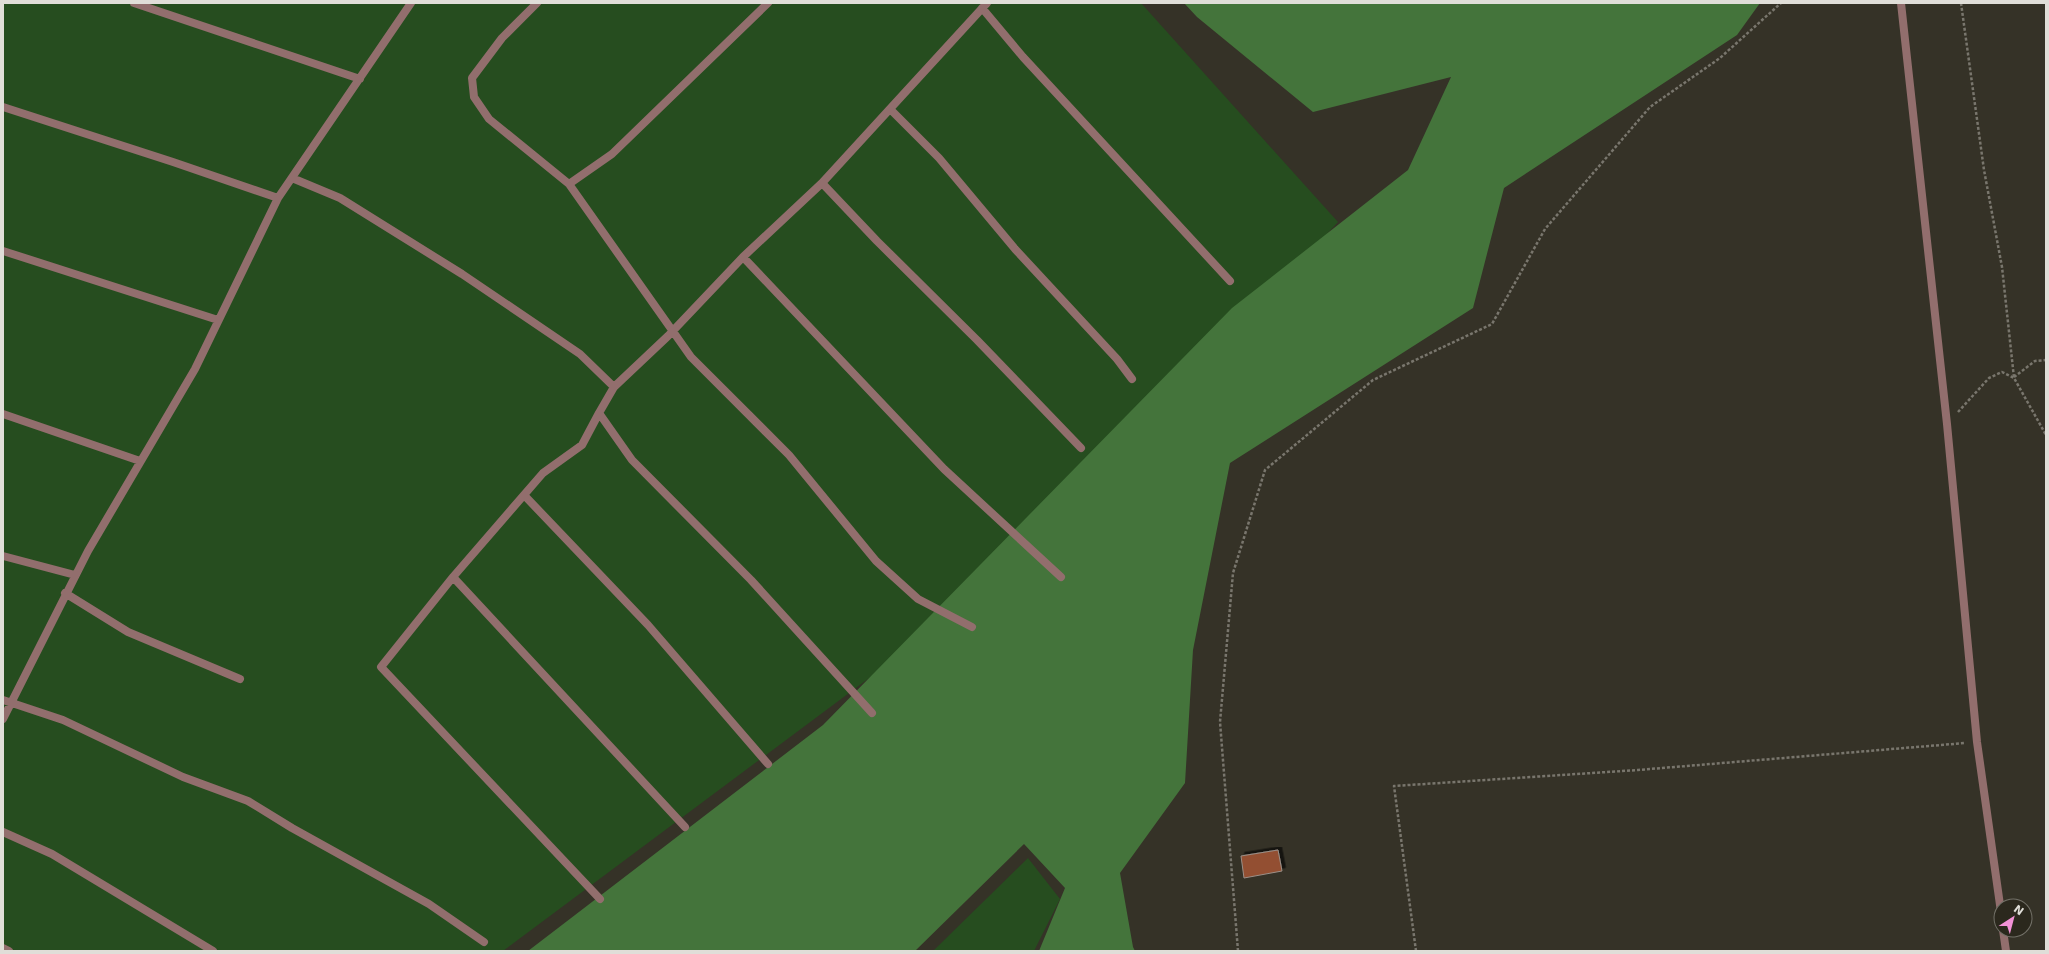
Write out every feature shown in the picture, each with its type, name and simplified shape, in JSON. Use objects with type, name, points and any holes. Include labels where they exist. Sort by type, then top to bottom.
[{"type":"street","points":[[134,3],[360,79]]},
{"type":"street","points":[[3,719],[74,575],[195,369],[278,198],[411,3]]},
{"type":"street","points":[[537,3],[502,38],[472,78],[474,97],[489,119],[569,184],[691,356],[789,455],[876,562],[918,599],[972,627]]},
{"type":"street","points":[[569,184],[612,154],[768,3]]},
{"type":"street","points":[[1901,3],[1946,424],[1977,742],[1999,898]]},
{"type":"street","points":[[600,898],[381,667],[453,577],[524,495],[544,473],[582,445],[614,387],[673,331],[743,257],[822,183],[985,6],[1023,57],[1230,281]]},
{"type":"street","points":[[3,107],[278,198]]},
{"type":"street","points":[[890,109],[939,158],[1015,249],[1117,358],[1132,379]]},
{"type":"street","points":[[292,178],[340,198],[462,274],[580,354],[614,387]]},
{"type":"street","points":[[822,183],[876,241],[976,340],[1081,448]]},
{"type":"street","points":[[3,252],[218,320]]},
{"type":"street","points":[[743,257],[944,470],[1061,577]]},
{"type":"street","points":[[599,413],[632,460],[751,580],[872,713]]},
{"type":"street","points":[[3,414],[140,461]]},
{"type":"street","points":[[524,495],[648,625],[768,764]]},
{"type":"street","points":[[3,556],[74,575]]},
{"type":"street","points":[[453,577],[685,827]]},
{"type":"street","points":[[65,593],[128,632],[240,679]]},
{"type":"street","points":[[3,700],[63,720],[183,777],[248,801],[292,828],[429,904],[484,942]]},
{"type":"street","points":[[3,832],[52,854],[213,951]]},
{"type":"street","points":[[2005,938],[2006,951]]},
{"type":"street","points":[[3,948],[9,951]]},
{"type":"path","points":[[1238,951],[1220,722],[1233,573],[1265,470],[1373,380],[1492,324],[1545,229],[1650,107],[1720,58],[1781,3]]},
{"type":"path","points":[[1961,3],[1984,170],[2002,267],[2014,378],[2046,435]]},
{"type":"path","points":[[2014,378],[2035,361],[2046,360]]},
{"type":"path","points":[[1946,424],[1988,378],[2002,372],[2014,378]]},
{"type":"path","points":[[1416,951],[1394,786],[1638,770],[1977,742]]},
{"type":"green space","points":[[3,3],[1141,3],[1338,222],[1018,567],[503,951],[3,951]]},
{"type":"green space","points":[[1184,3],[1760,3],[1737,35],[1504,188],[1473,308],[1230,463],[1193,650],[1185,783],[1120,873],[1133,947],[1135,951],[1039,951],[1065,888],[1024,844],[915,951],[528,951],[823,725],[1232,308],[1408,170],[1451,77],[1313,112],[1197,17]]},
{"type":"green space","points":[[1028,858],[1060,899],[1034,951],[933,951]]},
{"type":"building","points":[[1278,850],[1282,871],[1244,878],[1241,856]]}]
